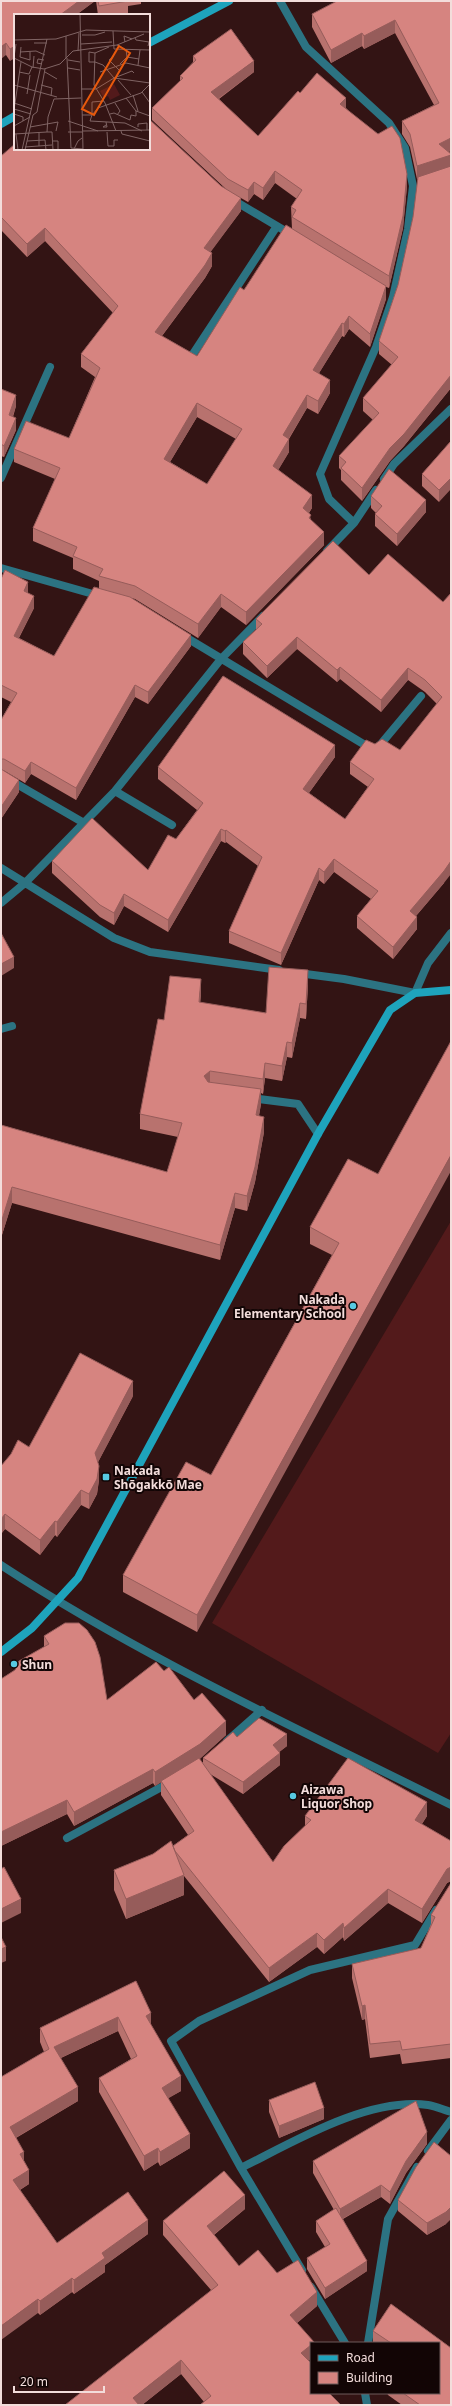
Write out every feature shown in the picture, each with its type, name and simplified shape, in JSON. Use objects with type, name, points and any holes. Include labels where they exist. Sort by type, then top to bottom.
[{"type":"street","points":[[150,43],[227,1]]},
{"type":"street","points":[[280,1],[306,47],[389,123],[405,148],[417,184],[408,229],[376,347],[320,474],[330,499],[354,522]]},
{"type":"street","points":[[1,124],[14,117]]},
{"type":"street","points":[[225,194],[302,242]]},
{"type":"street","points":[[191,357],[276,226]]},
{"type":"street","points":[[1,478],[50,367]]},
{"type":"street","points":[[321,557],[354,522],[394,464],[451,409]]},
{"type":"street","points":[[1,568],[109,598]]},
{"type":"street","points":[[1,903],[26,883],[115,792],[221,659],[271,608]]},
{"type":"street","points":[[176,632],[375,751],[421,696]]},
{"type":"street","points":[[1,775],[84,823]]},
{"type":"street","points":[[115,792],[172,825]]},
{"type":"street","points":[[1,868],[114,938],[150,952],[344,979],[415,993],[451,990]]},
{"type":"street","points":[[1,1652],[32,1628],[57,1602],[81,1571],[318,1134],[390,1010],[415,993],[428,963],[451,933]]},
{"type":"street","points":[[1,1029],[12,1026]]},
{"type":"street","points":[[239,1096],[298,1104],[318,1134]]},
{"type":"street","points":[[1,1565],[57,1602],[189,1673],[451,1805]]},
{"type":"street","points":[[220,1747],[262,1710]]},
{"type":"street","points":[[68,1838],[177,1778]]},
{"type":"street","points":[[344,2342],[241,2168],[172,2041],[200,2021],[310,1970],[415,1945],[439,1906]]},
{"type":"street","points":[[241,2168],[329,2124],[389,2106],[428,2105],[451,2112]]},
{"type":"street","points":[[368,2342],[388,2219],[411,2176],[451,2120]]},
{"type":"street","points":[[365,2394],[367,2405]]},
{"type":"shaded area","points":[[451,1221],[451,1733],[438,1753],[212,1623]]},
{"type":"building","points":[[1,1],[79,1],[61,14],[14,14],[14,47],[10,49],[6,43],[1,47]]},
{"type":"building","points":[[98,1],[128,1],[99,6]]},
{"type":"building","points":[[337,1],[451,1],[451,138],[439,144],[451,155],[417,166],[410,134],[402,121],[439,103],[395,20],[364,36],[362,33],[331,50],[312,14]]},
{"type":"building","points":[[231,29],[254,61],[211,92],[258,136],[298,91],[300,93],[317,73],[346,98],[340,104],[378,134],[392,126],[400,138],[407,174],[403,216],[389,276],[292,217],[296,210],[291,207],[302,190],[275,171],[263,188],[254,182],[248,190],[228,179],[152,108],[183,78],[180,76],[196,60],[193,56]]},
{"type":"building","points":[[150,120],[221,186],[241,198],[204,248],[212,253],[205,265],[155,332],[197,356],[240,287],[244,290],[286,225],[386,286],[370,334],[349,316],[344,324],[342,323],[313,370],[330,380],[318,401],[307,395],[283,435],[289,439],[273,466],[312,495],[303,508],[311,515],[309,518],[324,532],[246,612],[221,594],[198,624],[135,586],[99,576],[103,569],[73,556],[77,547],[33,528],[60,468],[14,449],[26,421],[69,438],[100,368],[81,354],[118,306],[45,228],[27,244],[1,217],[1,156],[14,145],[14,150],[150,150]],"holes":[[[197,403],[242,429],[207,484],[164,459]]]},
{"type":"building","points":[[451,166],[451,375],[404,434],[390,448],[362,488],[341,468],[346,462],[339,456],[379,413],[363,398],[398,357],[379,341],[398,285],[413,217],[418,177]]},
{"type":"building","points":[[1,389],[16,395],[9,415],[16,418],[4,446],[1,444]]},
{"type":"building","points":[[451,441],[451,478],[439,490],[422,474]]},
{"type":"building","points":[[389,469],[426,500],[397,534],[375,514],[382,506],[371,496]]},
{"type":"building","points":[[333,541],[369,575],[388,554],[443,602],[451,593],[451,861],[410,911],[417,917],[393,947],[357,916],[378,891],[334,859],[324,872],[319,868],[281,953],[229,931],[262,857],[226,830],[221,829],[168,920],[124,894],[114,913],[100,905],[52,861],[92,818],[148,870],[168,835],[176,839],[203,803],[158,767],[223,676],[335,745],[303,789],[345,819],[374,779],[350,762],[366,740],[375,744],[382,739],[400,750],[442,697],[425,680],[408,668],[381,700],[340,667],[337,670],[297,637],[267,666],[243,642],[262,624],[256,619]]},
{"type":"building","points":[[5,570],[28,582],[24,591],[34,596],[14,636],[54,656],[94,587],[130,597],[191,635],[148,692],[135,685],[76,788],[31,762],[25,771],[4,759],[1,759],[1,720],[17,693],[1,685],[1,579]]},
{"type":"building","points":[[1,769],[19,780],[1,807]]},
{"type":"building","points":[[1,933],[14,957],[1,964]]},
{"type":"building","points":[[269,967],[308,970],[306,1004],[300,1003],[292,1043],[287,1042],[282,1066],[265,1063],[263,1079],[210,1071],[204,1076],[208,1082],[261,1089],[256,1115],[264,1117],[255,1167],[247,1196],[235,1193],[220,1245],[12,1187],[1,1223],[1,1125],[167,1172],[182,1123],[140,1114],[158,1019],[164,1020],[170,976],[201,979],[199,1002],[266,1013]]},
{"type":"building","points":[[451,1041],[451,1155],[197,1615],[123,1575],[186,1462],[211,1475],[339,1243],[310,1227],[348,1159],[378,1174]]},
{"type":"building","points":[[80,1353],[133,1381],[95,1453],[99,1466],[97,1479],[89,1494],[81,1490],[57,1522],[55,1521],[40,1540],[5,1514],[1,1519],[1,1466],[11,1454],[18,1440],[29,1447]]},
{"type":"building","points":[[65,1623],[79,1623],[87,1630],[95,1642],[100,1657],[107,1700],[156,1662],[164,1671],[169,1667],[194,1700],[202,1693],[226,1721],[200,1744],[155,1772],[153,1769],[74,1812],[67,1800],[1,1832],[1,1679],[15,1670],[19,1661],[49,1644],[44,1636]]},
{"type":"building","points":[[259,1718],[287,1734],[273,1745],[280,1753],[243,1782],[203,1758],[233,1732],[237,1737]]},
{"type":"building","points":[[199,1758],[273,1862],[284,1846],[311,1820],[305,1816],[348,1758],[427,1802],[415,1820],[451,1841],[451,1867],[447,1869],[422,1909],[388,1889],[344,1928],[343,1923],[324,1940],[317,1933],[269,1968],[175,1851],[173,1846],[194,1831],[161,1781]]},
{"type":"building","points":[[171,1841],[184,1875],[126,1899],[114,1870],[153,1854]]},
{"type":"building","points":[[4,1867],[21,1899],[1,1909],[1,1869]]},
{"type":"building","points":[[451,1883],[451,2044],[402,2050],[400,2041],[370,2044],[365,2005],[362,2006],[352,1964],[421,1948],[435,1917],[431,1915]]},
{"type":"building","points":[[1,1937],[6,1947],[1,1949]]},
{"type":"building","points":[[136,1981],[151,2013],[146,2016],[181,2076],[162,2088],[190,2134],[160,2152],[158,2148],[144,2156],[99,2078],[137,2056],[118,2017],[54,2047],[78,2087],[10,2127],[24,2152],[20,2154],[29,2170],[13,2180],[57,2243],[128,2192],[148,2220],[102,2253],[105,2258],[74,2280],[72,2278],[40,2301],[38,2299],[1,2326],[1,2077],[49,2049],[40,2028]]},
{"type":"building","points":[[315,2082],[324,2108],[279,2126],[269,2100]]},
{"type":"building","points":[[416,2101],[427,2132],[406,2161],[390,2192],[381,2185],[340,2209],[313,2161]]},
{"type":"building","points":[[434,2142],[451,2156],[451,2207],[446,2212],[427,2223],[398,2200],[416,2167]]},
{"type":"building","points":[[224,2171],[245,2195],[207,2226],[239,2266],[258,2250],[277,2273],[298,2260],[317,2292],[290,2315],[314,2342],[310,2342],[310,2346],[301,2353],[310,2362],[310,2394],[330,2394],[341,2405],[200,2405],[211,2396],[181,2360],[133,2398],[139,2405],[65,2405],[218,2285],[163,2221]]},
{"type":"building","points":[[336,2208],[367,2261],[325,2288],[307,2258],[330,2244],[316,2221]]},
{"type":"building","points":[[391,2304],[451,2348],[451,2405],[420,2405],[404,2394],[440,2394],[440,2342],[390,2342],[373,2331]]},
{"type":"place","name":"Nakada Elementary School","points":[[353,1306]]},
{"type":"place","name":"Nakada Shōgakkō Mae","points":[[106,1477]]},
{"type":"place","name":"Shun","points":[[14,1664]]},
{"type":"place","name":"Aizawa Liquor Shop","points":[[293,1796]]}]
